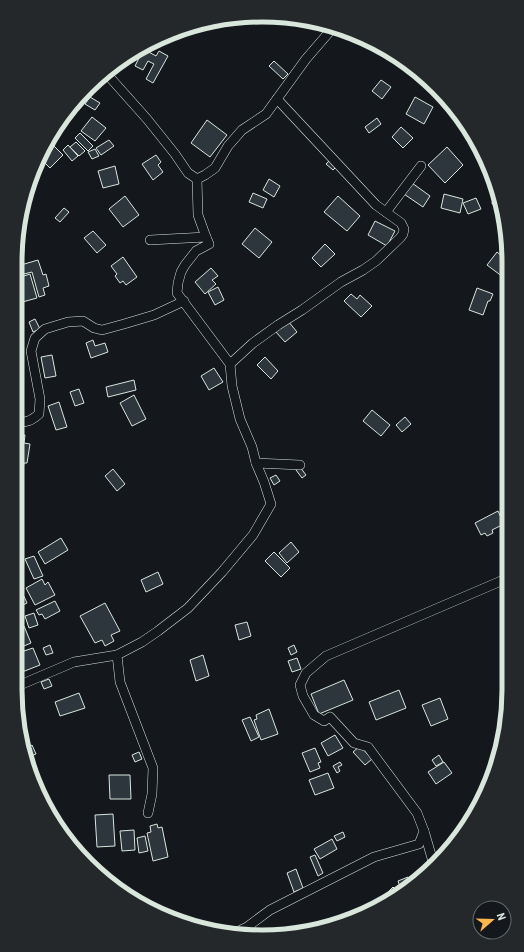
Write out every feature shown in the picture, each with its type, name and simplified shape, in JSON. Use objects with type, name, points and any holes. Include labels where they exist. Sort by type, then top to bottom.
[{"type":"street","points":[[197,179],[215,168],[228,146],[242,130],[266,114],[306,59],[329,32]]},
{"type":"street","points":[[110,77],[175,154],[188,173],[197,179]]},
{"type":"street","points":[[230,364],[253,343],[278,325],[341,282],[376,261],[400,238],[404,229],[401,223],[371,200],[277,99]]},
{"type":"street","points":[[386,212],[420,166]]},
{"type":"street","points":[[22,684],[74,662],[117,655],[142,642],[158,631],[188,608],[222,572],[253,535],[271,504],[256,463],[252,447],[240,419],[232,386],[230,364],[177,293],[181,272],[185,264],[196,251],[209,244],[198,215],[197,179]]},
{"type":"street","points":[[150,240],[206,237]]},
{"type":"street","points":[[22,423],[32,420],[39,414],[40,399],[31,352],[35,338],[45,329],[68,322],[84,321],[94,328],[102,330],[154,315],[184,302]]},
{"type":"street","points":[[256,463],[300,465]]},
{"type":"street","points":[[432,860],[417,813],[368,747],[354,743],[330,717],[324,721],[314,715],[303,696],[300,685],[306,673],[326,656],[502,581]]},
{"type":"street","points":[[117,655],[120,682],[153,768],[152,794],[148,813]]},
{"type":"street","points":[[243,929],[270,910],[374,857],[419,844],[424,831]]},
{"type":"building","points":[[147,51],[156,56],[159,51],[168,56],[153,83],[146,79],[154,64],[148,61],[143,70],[135,66],[141,55]]},
{"type":"building","points":[[274,61],[288,74],[283,79],[269,66]]},
{"type":"building","points":[[381,80],[391,87],[382,99],[372,91]]},
{"type":"building","points":[[90,97],[100,103],[95,110],[85,104]]},
{"type":"building","points":[[415,97],[433,107],[424,124],[406,114]]},
{"type":"building","points":[[92,117],[106,128],[95,141],[81,131]]},
{"type":"building","points":[[377,118],[381,124],[369,133],[365,127]]},
{"type":"building","points":[[207,120],[227,135],[210,157],[191,143]]},
{"type":"building","points":[[401,127],[413,138],[403,148],[392,137]]},
{"type":"building","points":[[80,133],[93,146],[88,151],[75,138]]},
{"type":"building","points":[[109,140],[114,146],[101,155],[96,148]]},
{"type":"building","points":[[76,142],[85,151],[79,156],[70,147]]},
{"type":"building","points":[[53,145],[63,155],[50,168],[44,162]]},
{"type":"building","points":[[68,145],[78,156],[72,161],[63,150]]},
{"type":"building","points":[[447,147],[463,165],[445,183],[428,165]]},
{"type":"building","points":[[95,149],[99,156],[92,159],[88,152]]},
{"type":"building","points":[[156,155],[161,162],[158,165],[163,172],[153,180],[142,164]]},
{"type":"building","points":[[330,160],[337,166],[333,170],[326,164]]},
{"type":"building","points":[[115,166],[119,184],[103,188],[98,171]]},
{"type":"building","points":[[269,179],[280,186],[274,197],[263,190]]},
{"type":"building","points":[[412,183],[430,196],[423,207],[404,194]]},
{"type":"building","points":[[253,193],[267,199],[263,208],[249,202]]},
{"type":"building","points":[[444,194],[463,199],[460,213],[441,208]]},
{"type":"building","points":[[125,196],[139,215],[123,227],[109,209]]},
{"type":"building","points":[[338,196],[360,216],[347,231],[324,212]]},
{"type":"building","points":[[493,197],[495,204],[492,204]]},
{"type":"building","points":[[476,198],[481,209],[468,214],[463,203]]},
{"type":"building","points":[[64,208],[69,212],[60,222],[55,218]]},
{"type":"building","points":[[375,221],[395,231],[387,246],[368,235]]},
{"type":"building","points":[[255,228],[272,242],[259,258],[242,244]]},
{"type":"building","points":[[93,231],[106,245],[97,253],[84,238]]},
{"type":"building","points":[[325,244],[335,254],[321,267],[312,258]]},
{"type":"building","points":[[497,252],[502,256],[502,276],[487,265]]},
{"type":"building","points":[[123,257],[137,277],[126,285],[123,281],[120,283],[115,276],[117,274],[111,266]]},
{"type":"building","points":[[38,260],[43,275],[46,274],[49,286],[43,288],[45,295],[39,297],[32,272],[24,274],[22,265]]},
{"type":"building","points":[[211,268],[218,276],[212,280],[216,284],[205,294],[195,282]]},
{"type":"building","points":[[30,274],[37,298],[22,302],[22,277]]},
{"type":"building","points":[[218,287],[224,300],[215,305],[208,292]]},
{"type":"building","points":[[477,288],[493,294],[490,301],[488,301],[483,315],[469,310]]},
{"type":"building","points":[[351,294],[357,299],[360,295],[372,306],[361,317],[344,301]]},
{"type":"building","points":[[35,319],[40,329],[33,332],[29,322]]},
{"type":"building","points":[[288,321],[297,332],[285,342],[275,331]]},
{"type":"building","points":[[93,340],[95,346],[105,343],[108,352],[91,358],[86,343]]},
{"type":"building","points":[[52,355],[56,376],[45,378],[41,357]]},
{"type":"building","points":[[265,357],[278,371],[271,379],[257,365]]},
{"type":"building","points":[[214,368],[223,382],[209,390],[201,376]]},
{"type":"building","points":[[134,380],[136,390],[108,397],[106,387]]},
{"type":"building","points":[[79,389],[84,403],[75,406],[70,392]]},
{"type":"building","points":[[134,395],[146,419],[132,426],[120,403]]},
{"type":"building","points":[[59,402],[67,427],[56,430],[48,406]]},
{"type":"building","points":[[372,410],[390,425],[381,436],[363,421]]},
{"type":"building","points":[[405,417],[411,424],[402,432],[396,425]]},
{"type":"building","points":[[22,435],[25,435],[24,443],[30,444],[27,463],[24,463],[23,469]]},
{"type":"building","points":[[300,467],[306,475],[302,478],[296,470]]},
{"type":"building","points":[[113,469],[125,484],[117,491],[105,476]]},
{"type":"building","points":[[276,475],[280,481],[274,485],[270,478]]},
{"type":"building","points":[[498,511],[502,520],[502,525],[492,530],[493,533],[487,536],[485,533],[481,535],[475,523]]},
{"type":"building","points":[[61,538],[68,550],[45,564],[38,552]]},
{"type":"building","points":[[291,542],[299,552],[287,563],[279,553]]},
{"type":"building","points":[[274,552],[290,568],[281,577],[265,561]]},
{"type":"building","points":[[34,556],[43,576],[34,579],[25,559]]},
{"type":"building","points":[[158,572],[163,584],[146,592],[141,580]]},
{"type":"building","points":[[42,579],[45,585],[48,582],[55,595],[35,605],[26,588]]},
{"type":"building","points":[[22,592],[27,603],[22,606]]},
{"type":"building","points":[[55,601],[60,611],[45,619],[42,614],[39,615],[36,610]]},
{"type":"building","points":[[105,603],[120,631],[111,635],[114,641],[105,646],[102,640],[95,643],[80,616]]},
{"type":"building","points":[[34,613],[38,625],[29,628],[25,616]]},
{"type":"building","points":[[247,622],[251,636],[239,640],[235,625]]},
{"type":"building","points":[[24,626],[31,643],[22,647],[22,627]]},
{"type":"building","points":[[50,645],[53,653],[46,655],[43,648]]},
{"type":"building","points":[[294,645],[297,652],[291,655],[288,648]]},
{"type":"building","points":[[33,648],[40,665],[22,672],[22,652]]},
{"type":"building","points":[[203,655],[209,676],[196,681],[190,660]]},
{"type":"building","points":[[297,658],[301,669],[292,672],[288,661]]},
{"type":"building","points":[[49,679],[52,686],[44,689],[41,682]]},
{"type":"building","points":[[344,680],[353,700],[319,714],[311,694]]},
{"type":"building","points":[[399,690],[406,708],[376,720],[369,702]]},
{"type":"building","points":[[79,693],[85,708],[60,716],[55,702]]},
{"type":"building","points":[[440,698],[448,719],[431,726],[422,705]]},
{"type":"building","points":[[269,709],[278,734],[261,740],[254,720],[257,719],[256,715]]},
{"type":"building","points":[[250,717],[259,737],[251,741],[242,720]]},
{"type":"building","points":[[335,735],[343,748],[328,756],[321,743]]},
{"type":"building","points":[[32,745],[36,754],[31,756],[29,747]]},
{"type":"building","points":[[360,746],[372,759],[365,765],[353,752]]},
{"type":"building","points":[[315,748],[321,762],[318,763],[320,768],[310,772],[302,753]]},
{"type":"building","points":[[139,752],[142,759],[135,762],[132,755]]},
{"type":"building","points":[[439,755],[443,762],[436,766],[432,760]]},
{"type":"building","points":[[340,762],[342,765],[338,767],[340,771],[337,773],[333,766]]},
{"type":"building","points":[[444,762],[452,773],[436,784],[428,772]]},
{"type":"building","points":[[328,773],[334,788],[315,795],[309,780]]},
{"type":"building","points":[[109,775],[130,775],[131,799],[110,799]]},
{"type":"building","points":[[113,814],[115,846],[97,847],[95,815]]},
{"type":"building","points":[[157,824],[158,828],[162,827],[168,857],[153,861],[147,833],[151,832],[150,826]]},
{"type":"building","points":[[134,830],[135,850],[122,851],[120,831]]},
{"type":"building","points":[[343,832],[345,837],[337,841],[334,836]]},
{"type":"building","points":[[145,836],[148,851],[139,853],[137,838]]},
{"type":"building","points":[[332,839],[337,849],[320,859],[314,849]]},
{"type":"building","points":[[315,855],[323,873],[318,876],[310,857]]},
{"type":"building","points":[[296,869],[303,888],[294,892],[287,873]]},
{"type":"building","points":[[408,877],[409,879],[400,886],[398,881]]},
{"type":"building","points":[[393,887],[396,890],[388,894],[387,893]]}]
